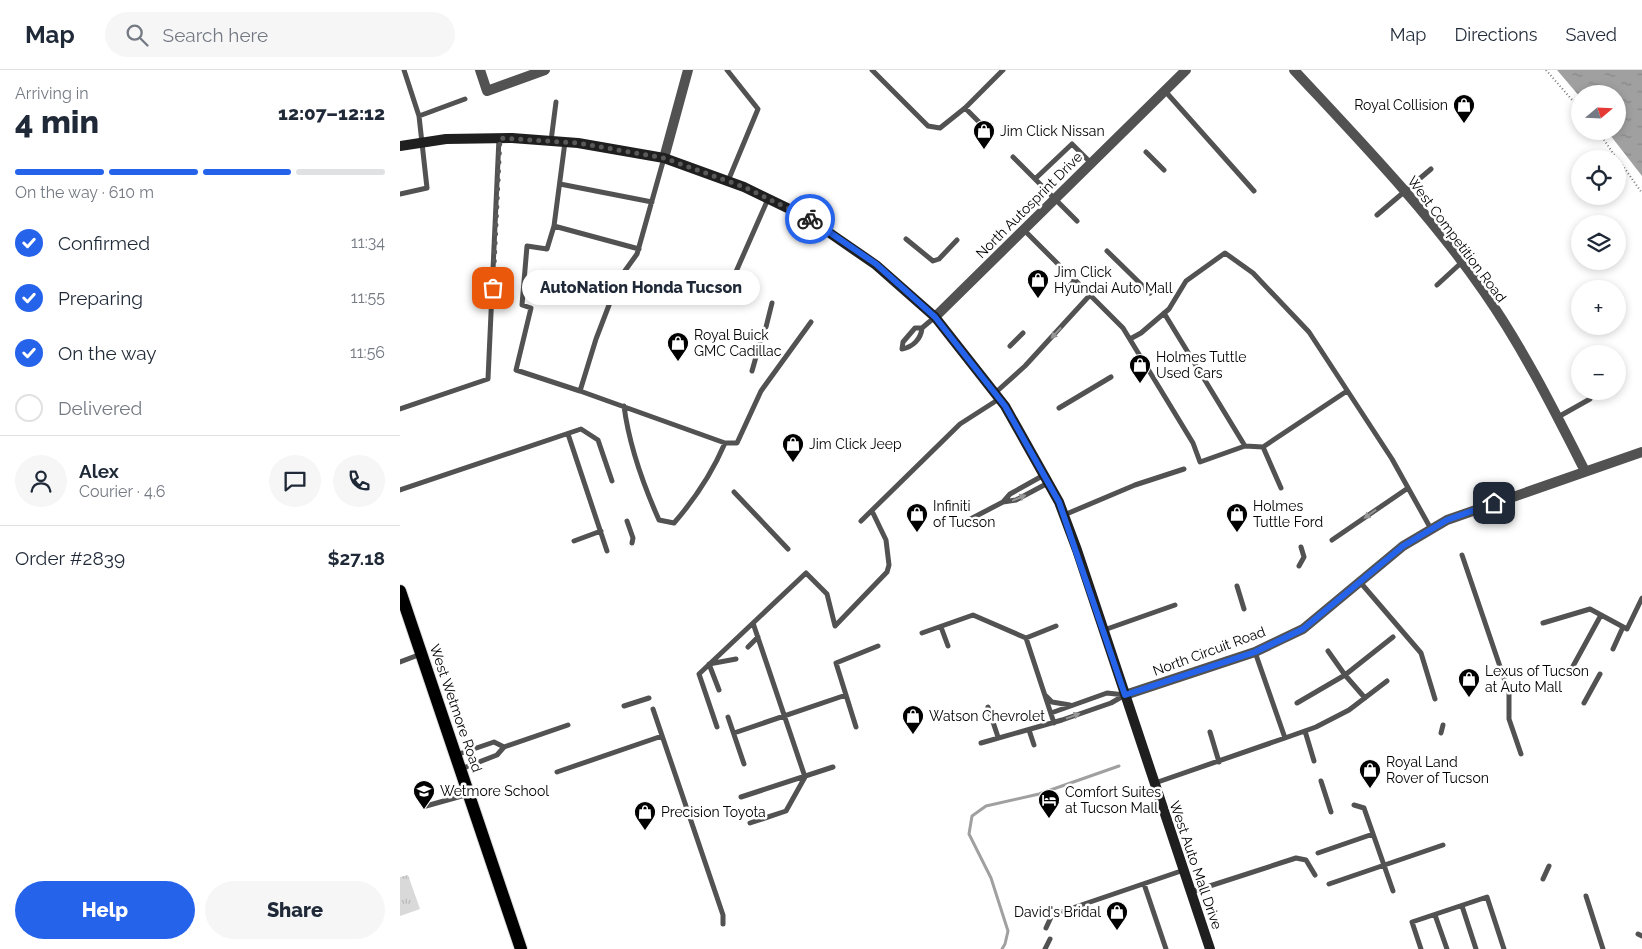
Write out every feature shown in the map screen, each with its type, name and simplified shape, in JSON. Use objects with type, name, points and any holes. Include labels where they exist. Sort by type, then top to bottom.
[{"type":"main road","name":"West Wetmore Road","points":[[400,591],[522,949]]},
{"type":"street","points":[[480,70],[487,91],[545,70]]},
{"type":"street","points":[[664,158],[688,70]]},
{"type":"street","name":"North Autosprint Drive","points":[[935,317],[1186,70]]},
{"type":"street","name":"West Competition Road","points":[[1294,70],[1404,190],[1484,292],[1545,392],[1585,471]]},
{"type":"street","name":"West Auto Mall Drive","points":[[400,146],[446,139],[500,138],[565,142],[664,158],[728,181],[808,218],[876,264],[935,317],[997,396],[1046,479],[1064,515],[1210,949]]},
{"type":"street","name":"North Circuit Road","points":[[1125,695],[1255,652],[1303,629],[1403,546],[1447,520],[1642,452]]},
{"type":"lane","points":[[400,194],[428,188],[419,116],[404,70]]},
{"type":"lane","points":[[727,70],[758,109],[728,181]]},
{"type":"lane","points":[[872,70],[928,126],[940,128],[965,108],[1003,70]]},
{"type":"lane","points":[[1164,91],[1254,191]]},
{"type":"lane","points":[[419,116],[465,99]]},
{"type":"lane","points":[[551,141],[556,102]]},
{"type":"lane","points":[[965,108],[990,133]]},
{"type":"lane","points":[[400,409],[488,378],[500,138]]},
{"type":"lane","points":[[565,142],[554,226],[548,249],[527,246],[522,305],[531,308],[516,370],[624,406],[725,443],[737,443],[761,391],[811,322]]},
{"type":"lane","points":[[1035,179],[1072,144],[1091,163]]},
{"type":"lane","points":[[1146,152],[1164,170]]},
{"type":"lane","points":[[1013,157],[1077,221]]},
{"type":"lane","points":[[580,391],[596,339],[620,278],[639,249],[664,158]]},
{"type":"lane","points":[[1377,215],[1404,190],[1431,169]]},
{"type":"lane","points":[[560,184],[652,202]]},
{"type":"lane","points":[[731,283],[768,199]]},
{"type":"lane","points":[[554,226],[639,249]]},
{"type":"lane","points":[[1024,229],[1060,265]]},
{"type":"lane","points":[[906,240],[934,261],[957,240]]},
{"type":"lane","points":[[1107,251],[1150,293]]},
{"type":"lane","points":[[1130,339],[1141,333],[1164,313],[1186,281],[1225,253],[1253,273],[1309,332],[1432,529]]},
{"type":"lane","points":[[1437,285],[1461,263]]},
{"type":"lane","points":[[1066,271],[1089,298],[1123,328],[1193,443],[1200,462],[1245,446],[1263,447],[1347,391]]},
{"type":"lane","points":[[1068,288],[1075,280]]},
{"type":"lane","points":[[861,521],[960,424],[997,396],[1089,298]]},
{"type":"lane","points":[[766,327],[772,303]]},
{"type":"lane","points":[[1164,313],[1245,446]]},
{"type":"lane","points":[[922,328],[922,335],[910,347],[902,348],[903,342],[915,328],[922,328],[935,317]]},
{"type":"lane","points":[[1010,346],[1023,333]]},
{"type":"lane","points":[[752,371],[762,336]]},
{"type":"lane","points":[[1059,408],[1110,377]]},
{"type":"lane","points":[[1558,417],[1588,400]]},
{"type":"lane","points":[[624,406],[627,429],[648,496],[659,520],[674,523],[684,511],[719,457],[725,443]]},
{"type":"lane","points":[[400,490],[581,430],[598,440],[612,480]]},
{"type":"lane","points":[[568,434],[607,551]]},
{"type":"lane","points":[[1263,447],[1281,488]]},
{"type":"lane","points":[[1064,515],[1135,485],[1184,469]]},
{"type":"lane","points":[[1003,502],[1010,494],[1046,479]]},
{"type":"lane","points":[[957,526],[1003,502],[1016,500],[1046,479]]},
{"type":"lane","points":[[1332,540],[1408,488]]},
{"type":"lane","points":[[734,492],[788,549]]},
{"type":"lane","points":[[717,727],[698,674],[806,574],[827,594],[835,626],[887,572],[889,565],[886,540],[872,511]]},
{"type":"lane","points":[[627,521],[633,538],[632,543]]},
{"type":"lane","points":[[574,541],[600,532]]},
{"type":"lane","points":[[1299,566],[1304,557],[1301,547]]},
{"type":"lane","points":[[1462,555],[1509,693],[1509,719],[1521,754]]},
{"type":"lane","points":[[1360,582],[1421,653],[1435,699]]},
{"type":"lane","points":[[1237,586],[1244,609]]},
{"type":"lane","points":[[1544,623],[1590,608],[1627,629],[1642,598]]},
{"type":"lane","points":[[1104,630],[1175,606]]},
{"type":"lane","points":[[1572,668],[1601,615]]},
{"type":"lane","points":[[922,633],[973,616],[1026,638],[1056,626]]},
{"type":"lane","points":[[750,823],[786,811],[805,777],[753,623]]},
{"type":"lane","points":[[941,626],[948,646]]},
{"type":"lane","points":[[1613,649],[1624,627]]},
{"type":"lane","points":[[748,647],[758,637]]},
{"type":"lane","points":[[1297,703],[1345,675],[1393,637]]},
{"type":"lane","points":[[1026,638],[1054,723]]},
{"type":"lane","points":[[856,727],[836,663],[878,646]]},
{"type":"lane","points":[[1328,651],[1364,698]]},
{"type":"lane","points":[[1255,652],[1285,738]]},
{"type":"lane","points":[[400,662],[422,654]]},
{"type":"lane","points":[[709,664],[736,659]]},
{"type":"lane","points":[[709,664],[719,690]]},
{"type":"lane","points":[[1584,703],[1600,674]]},
{"type":"lane","points":[[1155,784],[1304,731],[1349,710],[1387,681]]},
{"type":"lane","points":[[1051,713],[1107,693],[1125,695]]},
{"type":"lane","points":[[734,733],[846,695]]},
{"type":"lane","points":[[981,743],[1000,736],[1010,736],[1054,723],[1111,703],[1125,695]]},
{"type":"lane","points":[[1046,696],[1052,702],[1060,704],[1078,703]]},
{"type":"lane","points":[[624,706],[649,698]]},
{"type":"lane","points":[[988,707],[1000,736]]},
{"type":"lane","points":[[653,709],[723,915],[723,924]]},
{"type":"lane","points":[[728,717],[744,764]]},
{"type":"lane","points":[[461,769],[497,756],[504,747],[568,725]]},
{"type":"lane","points":[[1440,733],[1443,725]]},
{"type":"lane","points":[[1000,736],[1007,729]]},
{"type":"lane","points":[[1030,730],[1034,745]]},
{"type":"lane","points":[[1304,731],[1314,761]]},
{"type":"lane","points":[[1210,732],[1219,762]]},
{"type":"lane","points":[[557,772],[662,736]]},
{"type":"lane","points":[[456,755],[494,742],[504,747]]},
{"type":"lane","points":[[741,797],[833,767]]},
{"type":"lane","points":[[1321,781],[1331,812]]},
{"type":"lane","points":[[426,806],[469,794]]},
{"type":"lane","points":[[1354,805],[1364,808],[1393,891]]},
{"type":"lane","points":[[1318,853],[1373,834]]},
{"type":"lane","points":[[1328,884],[1443,845]]},
{"type":"lane","points":[[1191,892],[1296,858],[1306,860],[1315,875]]},
{"type":"lane","points":[[1543,879],[1549,866]]},
{"type":"lane","points":[[1046,928],[1052,915],[1184,870]]},
{"type":"lane","points":[[1144,884],[1166,949]]},
{"type":"lane","points":[[1586,896],[1603,949]]},
{"type":"lane","points":[[1421,949],[1412,922],[1487,898],[1504,949]]},
{"type":"lane","points":[[1462,906],[1476,949]]},
{"type":"lane","points":[[1436,915],[1447,949]]},
{"type":"lane","points":[[1045,949],[1050,939]]},
{"type":"path","points":[[1546,70],[1571,99]]},
{"type":"path","points":[[1626,170],[1642,193]]},
{"type":"green space","points":[[408,875],[420,909],[400,916],[400,877]]},
{"type":"water","points":[[1557,70],[1642,70],[1642,176],[1626,155],[1626,150],[1622,150],[1614,140],[1626,140],[1626,85],[1571,86]]},
{"type":"waterway","points":[[1002,949],[1008,931],[991,878],[969,834],[972,816],[986,806],[1039,794],[1119,766]]},
{"type":"way so far","points":[[493,288],[500,138],[578,143],[664,158],[744,187],[810,219]]},
{"type":"place","name":"Royal Collision","points":[[1464,124]]},
{"type":"place","name":"Jim Click Nissan","points":[[984,150]]},
{"type":"place","name":"AutoNation Honda Tucson","points":[[493,288]]},
{"type":"place","name":"Jim Click Hyundai Auto Mall","points":[[1038,299]]},
{"type":"place","name":"Royal Buick GMC Cadillac","points":[[678,362]]},
{"type":"place","name":"Holmes Tuttle Used Cars","points":[[1140,384]]},
{"type":"place","name":"Jim Click Jeep","points":[[793,463]]},
{"type":"place","name":"Infiniti of Tucson","points":[[917,533]]},
{"type":"place","name":"Holmes Tuttle Ford","points":[[1237,533]]},
{"type":"place","name":"Lexus of Tucson at Auto Mall","points":[[1469,698]]},
{"type":"place","name":"Watson Chevrolet","points":[[913,735]]},
{"type":"place","name":"Royal Land Rover of Tucson","points":[[1370,789]]},
{"type":"place","name":"Wetmore School","points":[[424,810]]},
{"type":"place","name":"Comfort Suites at Tucson Mall","points":[[1049,819]]},
{"type":"place","name":"Precision Toyota","points":[[645,831]]},
{"type":"place","name":"David's Bridal","points":[[1117,931]]},
{"type":"route","points":[[810,219],[876,264],[935,317],[1005,406],[1059,502],[1077,550],[1125,695],[1255,652],[1303,629],[1403,546],[1447,520],[1494,503]]}]
